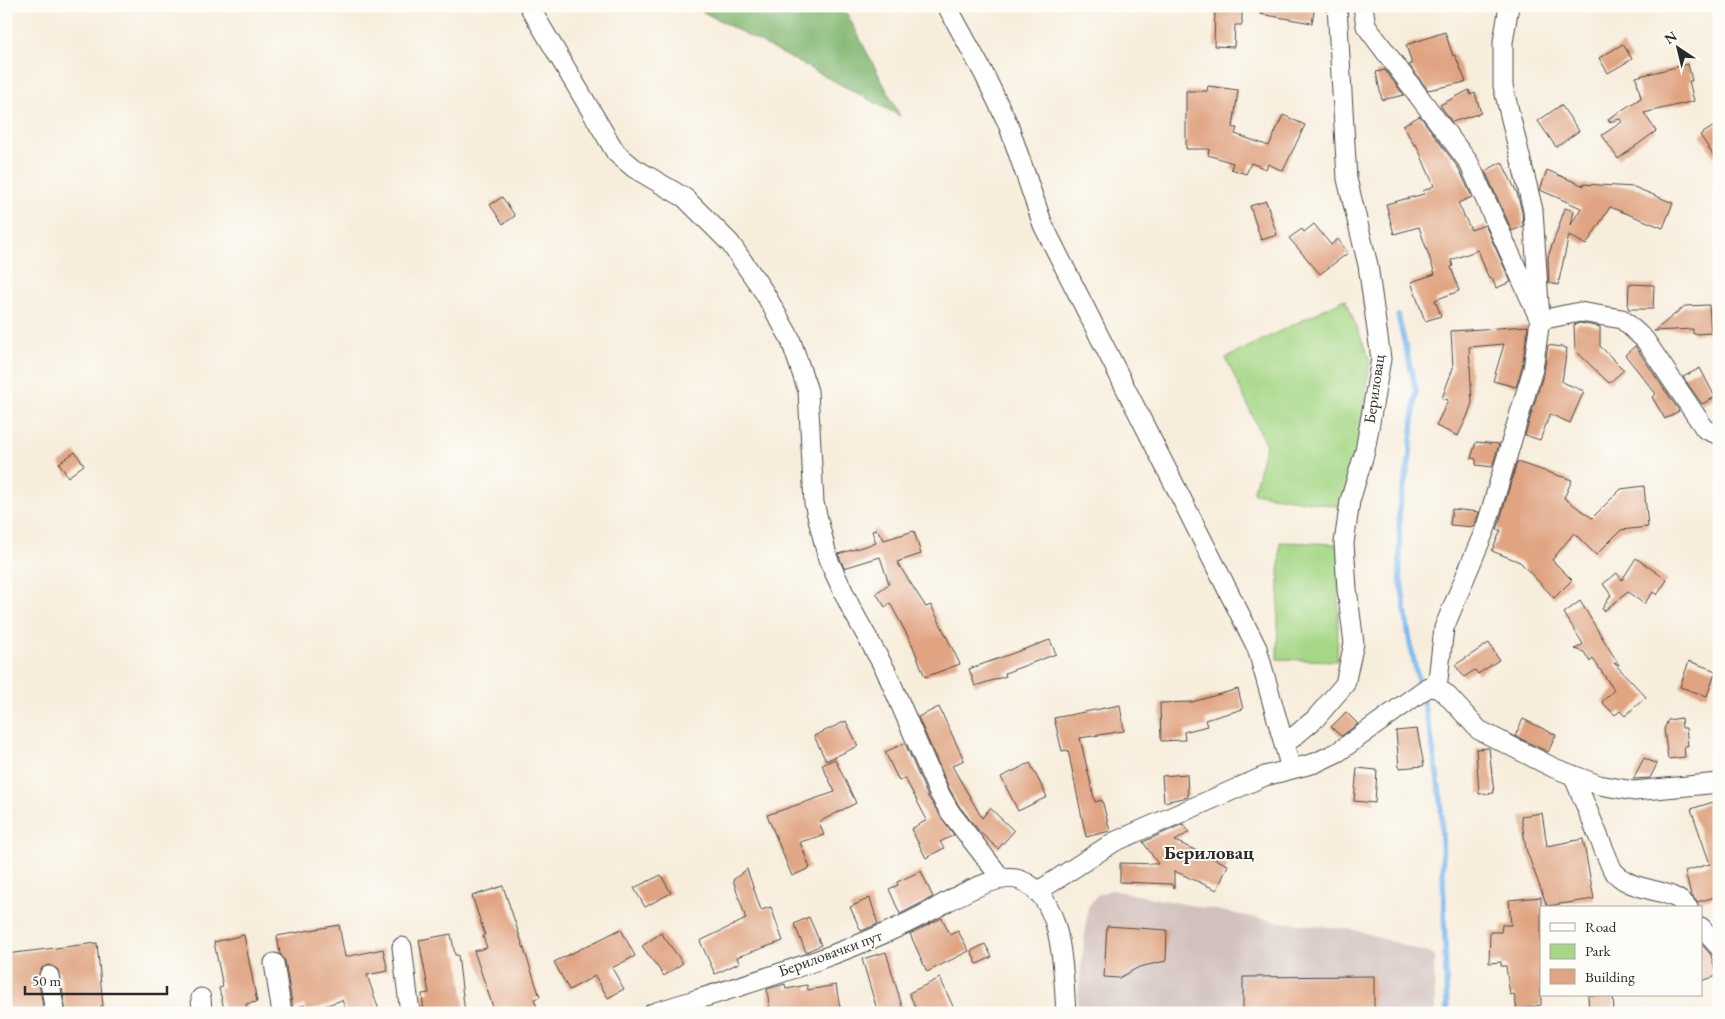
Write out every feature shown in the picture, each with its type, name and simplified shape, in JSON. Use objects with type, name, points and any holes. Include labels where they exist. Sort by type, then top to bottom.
[{"type":"street","points":[[529,6],[616,153],[634,168],[685,198],[730,243],[764,292],[790,338],[808,391],[814,503],[828,559],[851,608],[886,670],[938,791],[950,812],[1001,878],[1020,880],[1037,892],[1050,911],[1059,935],[1066,1013]]},
{"type":"street","points":[[947,6],[984,74],[1008,124],[1043,225],[1258,648],[1292,769]]},
{"type":"street","name":"Бериловац","points":[[1284,745],[1315,719],[1344,684],[1354,643],[1346,589],[1344,543],[1350,501],[1364,451],[1381,359],[1368,265],[1347,179],[1338,6]]},
{"type":"street","points":[[1364,6],[1366,26],[1469,163],[1540,320]]},
{"type":"street","points":[[1037,892],[1114,842],[1265,776],[1315,763],[1338,752],[1426,691],[1444,628],[1486,527],[1533,369],[1540,320],[1533,210],[1502,86],[1503,42],[1509,6]]},
{"type":"street","points":[[1540,320],[1580,312],[1622,319],[1645,340],[1705,429],[1717,434],[1719,431]]},
{"type":"street","points":[[1426,691],[1446,694],[1478,730],[1599,785],[1634,791],[1719,783]]},
{"type":"street","points":[[1574,775],[1617,877],[1628,884],[1674,898],[1685,906]]},
{"type":"street","name":"Бериловачки пут","points":[[653,1013],[850,948],[900,928],[956,896],[1001,878]]},
{"type":"street","points":[[1702,928],[1719,947]]},
{"type":"street","points":[[402,947],[410,1013]]},
{"type":"street","points":[[274,963],[282,1013]]},
{"type":"street","points":[[49,976],[55,1013]]},
{"type":"shaded area","points":[[1111,890],[1273,921],[1355,930],[1434,955],[1435,1013],[1076,1013],[1088,907],[1097,895]]},
{"type":"green space","points":[[692,6],[843,6],[900,116]]},
{"type":"green space","points":[[1345,299],[1370,360],[1359,444],[1342,507],[1253,493],[1266,445],[1226,358]]},
{"type":"green space","points":[[1280,542],[1340,544],[1337,661],[1277,659]]},
{"type":"building","points":[[1261,6],[1315,6],[1312,23],[1260,14]]},
{"type":"building","points":[[1215,10],[1242,10],[1242,25],[1235,25],[1234,47],[1214,46]]},
{"type":"building","points":[[1445,32],[1453,56],[1455,55],[1466,82],[1428,90],[1409,65],[1412,64],[1406,45]]},
{"type":"building","points":[[1623,44],[1632,59],[1608,73],[1599,58]]},
{"type":"building","points":[[1688,64],[1692,81],[1689,81],[1694,101],[1644,113],[1656,131],[1618,159],[1602,135],[1622,122],[1620,119],[1609,122],[1608,119],[1641,98],[1636,77]]},
{"type":"building","points":[[1385,70],[1404,95],[1382,100],[1376,72]]},
{"type":"building","points":[[1208,86],[1238,90],[1233,128],[1237,128],[1235,134],[1269,146],[1283,115],[1305,125],[1283,171],[1268,164],[1266,169],[1251,163],[1246,174],[1231,169],[1233,163],[1208,155],[1209,149],[1186,149],[1186,91],[1207,91]]},
{"type":"building","points":[[1469,90],[1471,95],[1475,93],[1481,113],[1452,122],[1440,105]]},
{"type":"building","points":[[1561,105],[1579,131],[1556,147],[1538,121]]},
{"type":"building","points":[[1420,116],[1459,169],[1472,197],[1458,203],[1471,230],[1485,225],[1511,282],[1496,288],[1492,278],[1489,279],[1478,250],[1451,260],[1453,266],[1451,267],[1459,291],[1435,300],[1441,316],[1425,321],[1411,282],[1435,274],[1419,227],[1394,234],[1386,204],[1424,194],[1423,191],[1434,186],[1416,144],[1414,145],[1403,125]]},
{"type":"building","points":[[1719,123],[1719,164],[1700,135]]},
{"type":"building","points":[[1502,162],[1517,193],[1522,212],[1523,226],[1512,231],[1485,171]]},
{"type":"building","points":[[1547,170],[1584,186],[1582,184],[1634,187],[1673,203],[1663,228],[1610,207],[1586,245],[1569,235],[1558,285],[1549,283],[1548,257],[1565,208],[1574,211],[1571,225],[1581,208],[1540,190]]},
{"type":"building","points":[[502,197],[515,216],[503,224],[490,205]]},
{"type":"building","points":[[1266,201],[1277,235],[1261,240],[1250,206]]},
{"type":"building","points":[[1314,224],[1331,245],[1338,239],[1348,253],[1320,274],[1289,238],[1302,229],[1304,232]]},
{"type":"building","points":[[1629,284],[1654,285],[1653,309],[1628,309]]},
{"type":"building","points":[[1709,305],[1711,333],[1693,334],[1693,329],[1654,331],[1685,306]]},
{"type":"building","points":[[1580,323],[1600,327],[1600,346],[1624,370],[1609,383],[1575,350],[1574,325]]},
{"type":"building","points":[[1528,326],[1522,367],[1516,387],[1493,381],[1504,344],[1469,347],[1472,403],[1467,417],[1458,436],[1436,426],[1448,400],[1442,398],[1453,368],[1451,331]]},
{"type":"building","points":[[1548,345],[1567,348],[1562,382],[1584,391],[1570,423],[1550,414],[1540,440],[1525,435],[1544,372]]},
{"type":"building","points":[[1635,346],[1679,411],[1665,419],[1652,397],[1656,394],[1625,355]]},
{"type":"building","points":[[1700,368],[1715,397],[1702,404],[1683,377]]},
{"type":"building","points":[[1476,442],[1499,444],[1492,467],[1476,465],[1476,459],[1471,458]]},
{"type":"building","points":[[75,452],[84,465],[68,477],[59,463]]},
{"type":"building","points":[[1517,462],[1572,480],[1564,498],[1592,518],[1621,489],[1644,486],[1648,527],[1621,530],[1596,555],[1574,533],[1552,560],[1572,580],[1554,598],[1520,562],[1492,551],[1501,530],[1497,530]]},
{"type":"building","points":[[1452,509],[1479,512],[1474,527],[1450,525]]},
{"type":"building","points":[[876,529],[884,540],[914,531],[921,554],[897,562],[926,607],[931,605],[960,664],[925,677],[912,644],[890,603],[885,607],[876,593],[889,584],[880,557],[844,568],[838,554],[876,543],[872,531]]},
{"type":"building","points":[[1636,558],[1667,580],[1657,595],[1653,592],[1644,604],[1628,592],[1604,611],[1602,609],[1611,595],[1603,584],[1617,573],[1622,580]]},
{"type":"building","points":[[1580,601],[1619,665],[1614,663],[1646,697],[1625,716],[1620,711],[1615,715],[1602,702],[1614,690],[1593,659],[1590,662],[1584,652],[1575,649],[1583,644],[1564,613]]},
{"type":"building","points":[[1050,640],[1056,654],[1005,673],[1006,676],[975,686],[969,669]]},
{"type":"building","points":[[1489,643],[1499,660],[1478,674],[1475,670],[1464,677],[1455,665]]},
{"type":"building","points":[[1689,661],[1716,671],[1707,696],[1680,687]]},
{"type":"building","points":[[1238,689],[1243,709],[1205,720],[1207,726],[1184,732],[1185,740],[1161,741],[1160,703],[1192,702]]},
{"type":"building","points":[[1120,705],[1124,731],[1080,738],[1095,802],[1102,800],[1110,831],[1086,837],[1068,750],[1062,751],[1054,718]]},
{"type":"building","points":[[939,707],[964,760],[952,766],[982,818],[990,808],[1014,831],[998,849],[979,831],[959,806],[948,786],[918,717]]},
{"type":"building","points":[[1346,712],[1358,724],[1341,736],[1331,727]]},
{"type":"building","points":[[1681,718],[1682,728],[1686,728],[1688,746],[1684,746],[1685,757],[1668,759],[1664,729],[1668,720]]},
{"type":"building","points":[[1523,719],[1556,735],[1548,752],[1515,736]]},
{"type":"building","points":[[846,721],[858,746],[826,761],[814,736]]},
{"type":"building","points":[[1417,729],[1424,766],[1399,768],[1396,731]]},
{"type":"building","points":[[905,743],[928,797],[954,835],[940,842],[944,848],[926,858],[911,829],[927,820],[905,778],[899,781],[885,752]]},
{"type":"building","points":[[1489,748],[1494,793],[1479,794],[1476,749]]},
{"type":"building","points":[[1644,758],[1657,764],[1650,778],[1633,779]]},
{"type":"building","points":[[835,759],[856,803],[819,822],[824,835],[800,842],[810,868],[792,876],[767,815],[835,792],[822,765]]},
{"type":"building","points":[[1030,763],[1047,797],[1018,811],[1001,777]]},
{"type":"building","points":[[1357,768],[1377,770],[1375,803],[1354,801]]},
{"type":"building","points":[[1187,774],[1188,797],[1164,802],[1162,776]]},
{"type":"building","points":[[1713,802],[1719,819],[1719,896],[1697,902],[1691,895],[1685,871],[1710,864],[1691,809]]},
{"type":"building","points":[[1542,813],[1547,846],[1583,839],[1594,899],[1547,906],[1526,849],[1521,816]]},
{"type":"building","points":[[1183,824],[1189,832],[1175,841],[1228,865],[1217,890],[1174,871],[1174,888],[1171,884],[1120,882],[1120,863],[1158,864],[1143,842]]},
{"type":"building","points":[[747,869],[761,910],[771,907],[783,941],[737,957],[739,963],[715,974],[700,941],[746,919],[733,880]]},
{"type":"building","points":[[921,871],[933,897],[900,914],[889,889],[898,885],[897,882]]},
{"type":"building","points":[[661,875],[671,893],[645,907],[634,888]]},
{"type":"building","points":[[503,886],[540,997],[534,999],[539,1013],[495,1013],[474,951],[487,948],[483,936],[485,935],[472,896]]},
{"type":"building","points":[[1541,897],[1541,1005],[1517,1010],[1514,994],[1510,995],[1506,966],[1501,966],[1501,962],[1489,963],[1490,932],[1501,932],[1502,925],[1511,925],[1509,900]]},
{"type":"building","points":[[870,898],[878,924],[861,931],[850,907]]},
{"type":"building","points":[[809,917],[821,945],[806,952],[794,924]]},
{"type":"building","points":[[942,918],[950,935],[958,931],[969,951],[927,972],[910,934]]},
{"type":"building","points":[[339,925],[345,957],[383,949],[388,971],[367,975],[380,1013],[347,1013],[342,1000],[307,1012],[304,1005],[293,1009],[285,961],[280,954],[277,936]]},
{"type":"building","points":[[1107,926],[1167,930],[1166,961],[1139,967],[1119,978],[1104,977]]},
{"type":"building","points":[[621,929],[635,956],[612,968],[624,989],[608,998],[595,976],[569,990],[554,962]]},
{"type":"building","points":[[661,933],[683,963],[664,976],[642,946]]},
{"type":"building","points":[[451,934],[455,955],[458,955],[465,1013],[424,1013],[422,994],[429,993],[419,940]]},
{"type":"building","points":[[244,935],[257,1002],[246,1004],[247,1009],[225,1013],[219,988],[223,987],[214,942]]},
{"type":"building","points":[[97,943],[103,1006],[101,1006],[101,1013],[66,1013],[60,974],[57,969],[48,965],[42,968],[38,977],[44,1013],[6,1013],[6,954]]},
{"type":"building","points":[[985,944],[992,957],[977,964],[971,951]]},
{"type":"building","points":[[1702,945],[1711,955],[1717,976],[1702,981]]},
{"type":"building","points":[[886,952],[904,1013],[878,1013],[862,959]]},
{"type":"building","points":[[1374,976],[1374,1013],[1243,1013],[1243,977]]},
{"type":"building","points":[[940,978],[956,1013],[918,1013],[909,993]]},
{"type":"building","points":[[785,984],[786,989],[807,985],[808,990],[836,985],[841,1013],[770,1013],[767,989]]},
{"type":"building","points":[[1588,996],[1613,996],[1614,1013],[1589,1013]]},
{"type":"waterway","points":[[1398,316],[1416,390],[1409,463],[1399,508],[1400,576],[1410,643],[1432,742],[1441,801],[1447,1013]]},
{"type":"district","name":"Бериловац","points":[[1209,852]]}]
